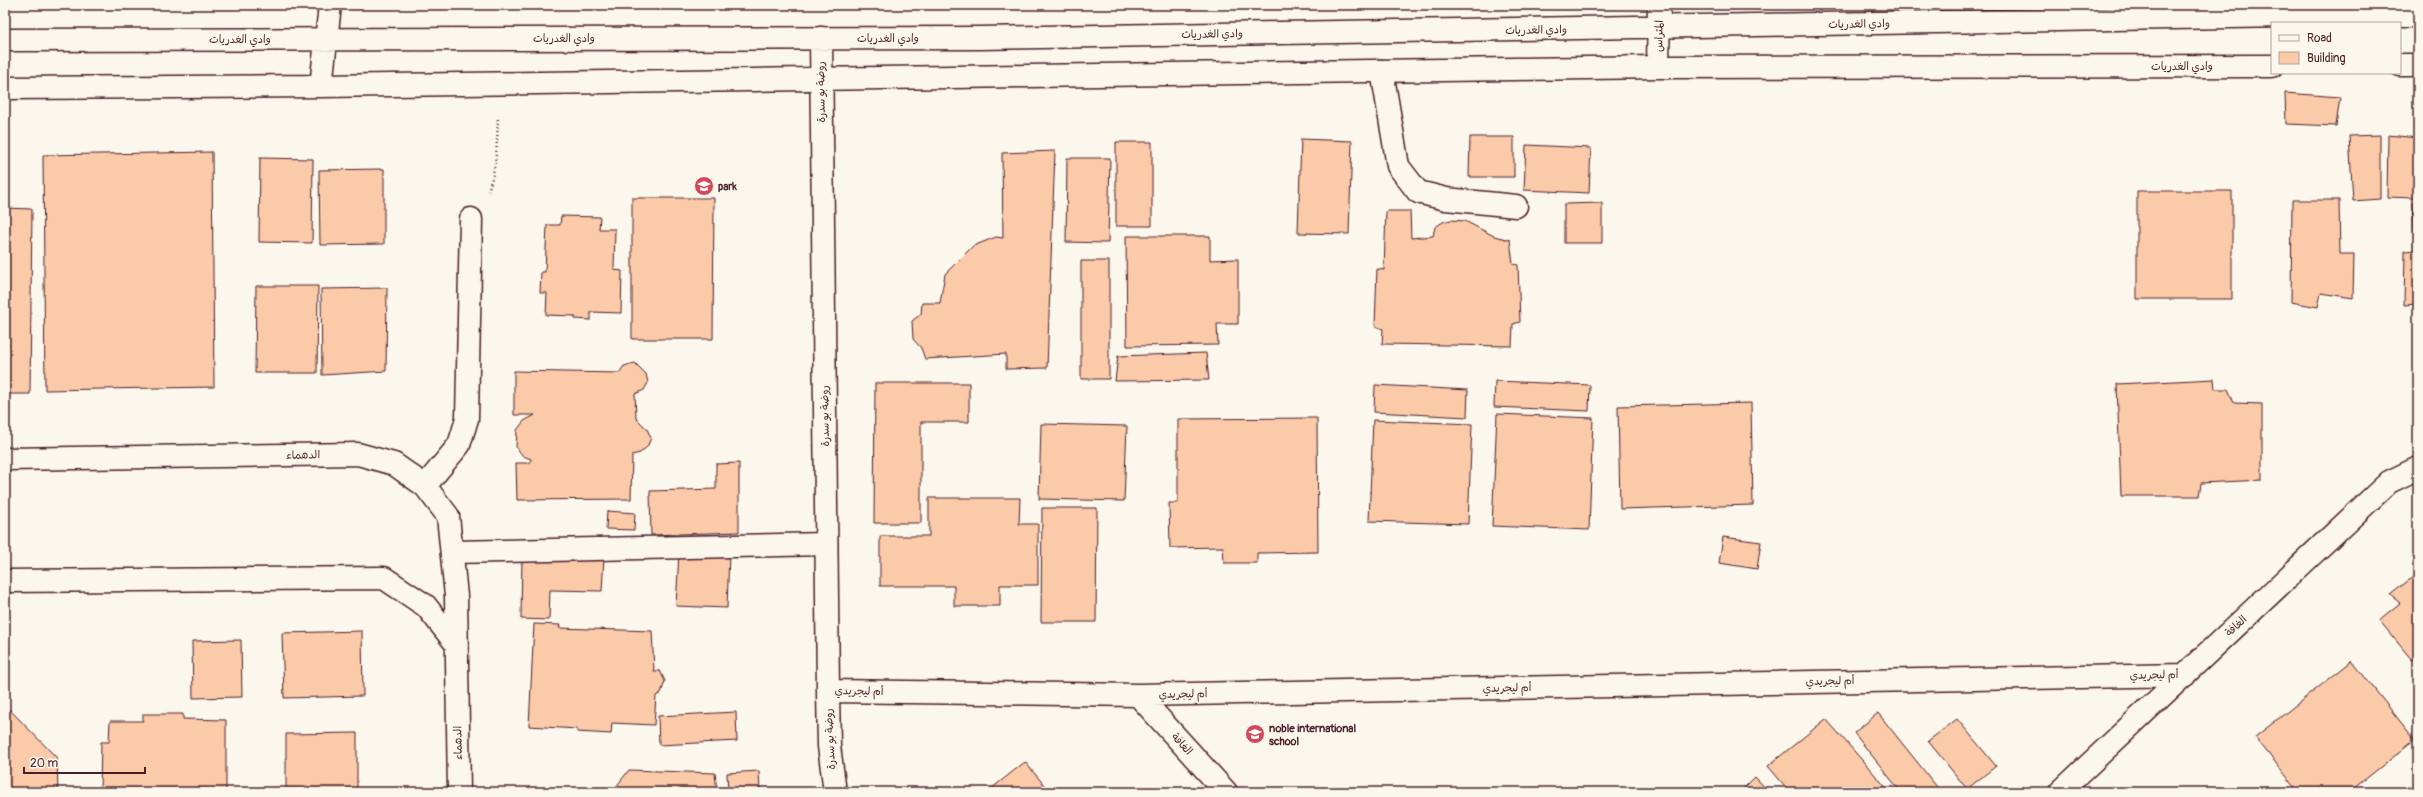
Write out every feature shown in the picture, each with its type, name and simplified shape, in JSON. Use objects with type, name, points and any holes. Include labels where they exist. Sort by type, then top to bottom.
[{"type":"street","points":[[322,86],[330,5]]},
{"type":"street","name":"المتراس","points":[[1658,67],[1659,5]]},
{"type":"street","name":"وادي الغدريات","points":[[5,40],[326,38],[821,38],[1659,28],[2288,11],[2418,16]]},
{"type":"street","name":"روضة بو سدرة","points":[[821,38],[829,746],[835,792]]},
{"type":"street","points":[[2401,65],[2418,65]]},
{"type":"street","name":"وادي الغدريات","points":[[5,88],[499,84],[1658,67],[2271,66]]},
{"type":"street","points":[[1382,71],[1398,166],[1418,192],[1446,199],[1516,206]]},
{"type":"street","points":[[426,486],[459,445],[467,419],[471,220]]},
{"type":"street","name":"الدهماء","points":[[5,459],[358,454],[394,464],[426,486],[448,516],[452,552],[456,596],[459,792]]},
{"type":"street","name":"الغافة","points":[[2060,792],[2389,482],[2418,468]]},
{"type":"street","points":[[452,552],[826,544]]},
{"type":"street","points":[[5,581],[384,578],[426,606],[457,645]]},
{"type":"street","name":"أم ليجريدي","points":[[828,691],[1138,695],[2185,674]]},
{"type":"street","name":"الغافة","points":[[1138,695],[1226,792]]},
{"type":"path","points":[[471,220],[488,192],[494,175],[497,152],[499,84]]},
{"type":"building","points":[[2285,93],[2340,97],[2336,126],[2286,124]]},
{"type":"building","points":[[2380,135],[2380,199],[2353,201],[2349,136]]},
{"type":"building","points":[[2388,135],[2418,138],[2415,198],[2387,197]]},
{"type":"building","points":[[1470,137],[1514,137],[1514,177],[1469,177]]},
{"type":"building","points":[[1301,139],[1352,141],[1349,234],[1298,233]]},
{"type":"building","points":[[1116,142],[1152,142],[1152,226],[1116,226]]},
{"type":"building","points":[[1526,145],[1591,148],[1589,193],[1524,190]]},
{"type":"building","points":[[1055,151],[1047,368],[1006,369],[1006,354],[925,359],[921,348],[913,339],[912,321],[921,314],[922,303],[940,303],[945,274],[973,246],[996,237],[1003,238],[1002,153]]},
{"type":"building","points":[[212,152],[214,387],[45,390],[43,155]]},
{"type":"building","points":[[260,158],[313,159],[312,243],[259,242]]},
{"type":"building","points":[[1067,158],[1110,158],[1108,243],[1066,242]]},
{"type":"building","points":[[384,169],[384,244],[320,245],[319,170]]},
{"type":"building","points":[[2137,191],[2232,191],[2232,299],[2137,299]]},
{"type":"building","points":[[632,198],[714,198],[713,339],[632,339]]},
{"type":"building","points":[[2292,200],[2339,200],[2340,254],[2354,254],[2353,298],[2321,293],[2318,307],[2291,302]]},
{"type":"building","points":[[1602,203],[1602,243],[1564,243],[1564,204]]},
{"type":"building","points":[[2413,203],[2418,203],[2418,304],[2404,305],[2405,251],[2415,250]]},
{"type":"building","points":[[5,208],[32,209],[30,394],[5,394]]},
{"type":"building","points":[[1386,211],[1410,211],[1411,238],[1433,236],[1435,227],[1443,222],[1451,220],[1465,221],[1494,236],[1510,240],[1513,264],[1518,265],[1520,322],[1513,324],[1512,346],[1382,344],[1383,329],[1375,326],[1377,269],[1384,270]]},
{"type":"building","points":[[561,216],[600,217],[599,229],[615,229],[614,270],[622,271],[621,313],[591,312],[591,320],[575,319],[575,316],[546,315],[547,293],[540,293],[541,272],[545,272],[547,225],[560,225]]},
{"type":"building","points":[[1126,236],[1210,236],[1210,260],[1238,259],[1238,324],[1217,324],[1218,345],[1127,346]]},
{"type":"building","points":[[1081,261],[1109,261],[1109,379],[1081,379]]},
{"type":"building","points":[[256,286],[318,286],[317,373],[255,373]]},
{"type":"building","points":[[387,288],[386,371],[322,375],[321,289]]},
{"type":"building","points":[[1206,353],[1209,380],[1115,381],[1118,356]]},
{"type":"building","points":[[635,363],[646,374],[648,383],[644,390],[635,394],[636,418],[647,429],[651,438],[647,447],[640,453],[632,455],[631,499],[517,500],[516,463],[530,463],[531,459],[523,456],[516,447],[517,430],[524,421],[535,415],[514,415],[514,371],[619,373],[624,366]]},
{"type":"building","points":[[2214,379],[2215,389],[2228,389],[2234,403],[2262,404],[2262,480],[2201,483],[2199,496],[2121,496],[2117,384]]},
{"type":"building","points":[[1495,381],[1590,385],[1589,411],[1494,407]]},
{"type":"building","points":[[875,383],[969,383],[969,422],[921,422],[921,523],[874,523]]},
{"type":"building","points":[[1375,385],[1468,390],[1467,417],[1374,412]]},
{"type":"building","points":[[1751,403],[1753,505],[1620,509],[1618,406]]},
{"type":"building","points":[[1497,414],[1593,418],[1589,530],[1492,526]]},
{"type":"building","points":[[1317,418],[1318,552],[1257,553],[1257,563],[1224,563],[1223,547],[1170,548],[1169,503],[1178,503],[1178,419]]},
{"type":"building","points":[[1373,420],[1472,424],[1468,524],[1369,521]]},
{"type":"building","points":[[1041,424],[1127,426],[1124,501],[1039,499]]},
{"type":"building","points":[[739,463],[739,532],[651,535],[650,491],[716,489],[716,464]]},
{"type":"building","points":[[929,498],[1020,498],[1019,524],[1038,524],[1038,585],[1000,585],[1000,606],[954,606],[954,586],[880,586],[880,536],[929,536]]},
{"type":"building","points":[[1042,508],[1097,508],[1096,622],[1041,622]]},
{"type":"building","points":[[607,511],[635,513],[634,530],[606,529]]},
{"type":"building","points":[[1723,537],[1761,542],[1757,569],[1719,563]]},
{"type":"building","points":[[679,552],[729,554],[727,608],[676,606]]},
{"type":"building","points":[[522,555],[604,557],[602,591],[550,590],[549,620],[521,619]]},
{"type":"building","points":[[2418,573],[2418,656],[2412,660],[2379,620],[2400,603],[2390,595]]},
{"type":"building","points":[[534,624],[560,625],[559,628],[652,631],[654,671],[660,671],[665,681],[661,693],[656,696],[654,725],[612,723],[611,734],[577,732],[577,729],[529,726]]},
{"type":"building","points":[[362,631],[363,696],[284,698],[282,633]]},
{"type":"building","points":[[241,640],[242,697],[193,698],[192,641]]},
{"type":"building","points":[[2352,661],[2415,740],[2349,792],[2299,792],[2255,737]]},
{"type":"building","points":[[5,708],[8,708],[57,758],[58,792],[5,792]]},
{"type":"building","points":[[736,712],[737,741],[659,745],[658,716]]},
{"type":"building","points":[[1878,713],[1941,792],[1901,792],[1854,733]]},
{"type":"building","points":[[143,714],[183,714],[183,719],[226,720],[226,792],[100,792],[101,742],[109,742],[110,721],[143,721]]},
{"type":"building","points":[[1826,719],[1890,792],[1790,792],[1768,766]]},
{"type":"building","points":[[1957,719],[1996,766],[1967,789],[1928,741]]},
{"type":"building","points":[[357,733],[357,792],[286,792],[286,734]]},
{"type":"building","points":[[1025,762],[1050,792],[987,792]]},
{"type":"building","points":[[629,770],[715,773],[717,792],[612,792]]},
{"type":"building","points":[[759,771],[760,792],[728,792],[727,773]]},
{"type":"building","points":[[1755,777],[1769,792],[1740,792]]},
{"type":"place","name":"park","points":[[704,186]]},
{"type":"place","name":"noble international school","points":[[1255,734]]}]
